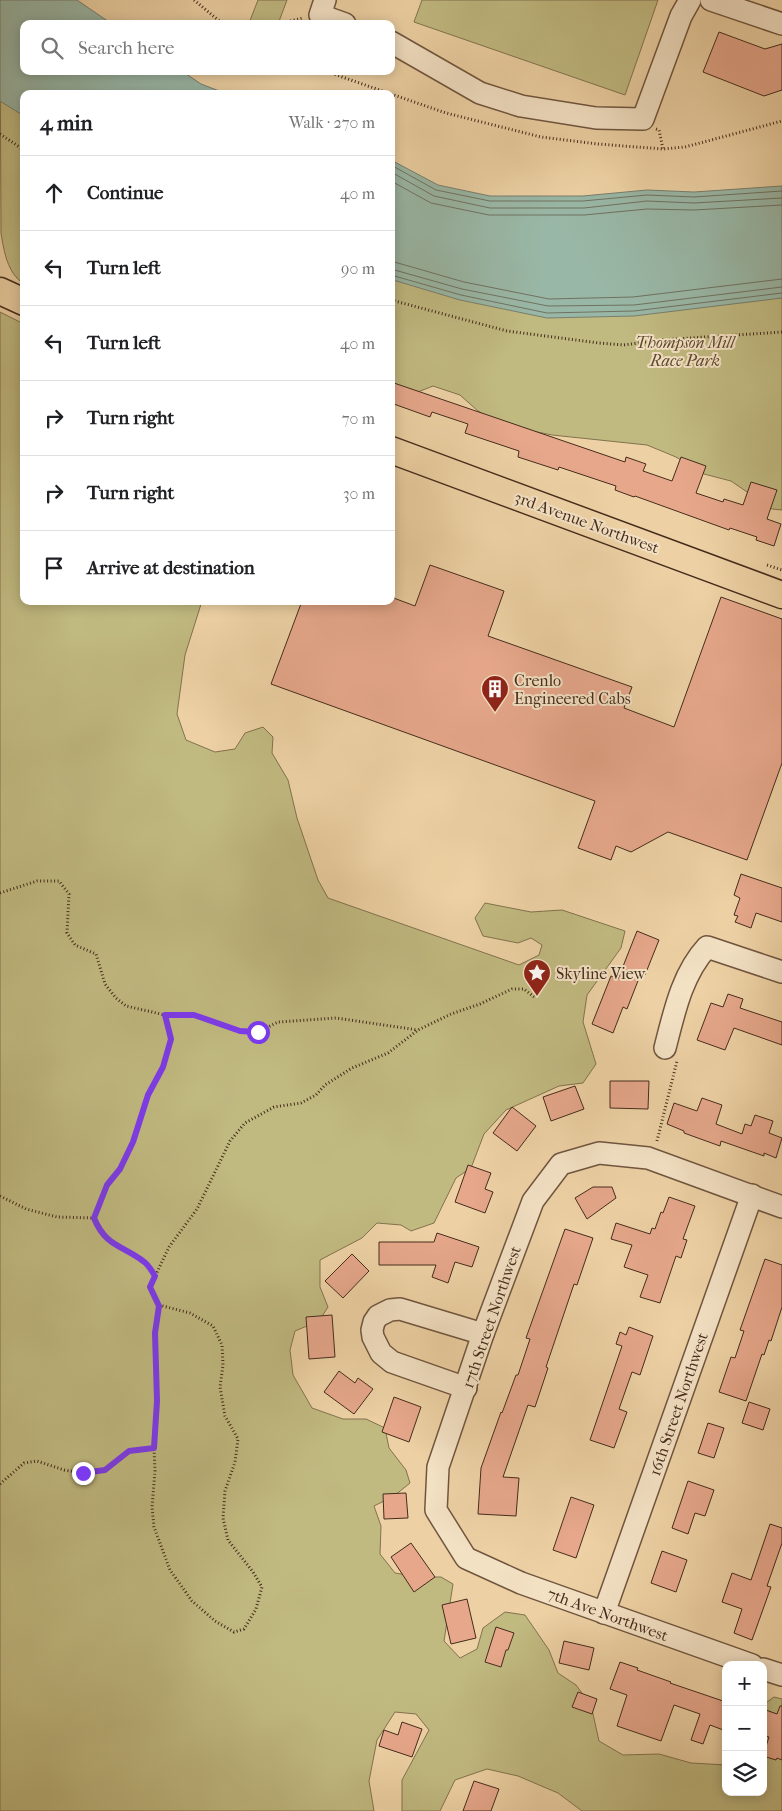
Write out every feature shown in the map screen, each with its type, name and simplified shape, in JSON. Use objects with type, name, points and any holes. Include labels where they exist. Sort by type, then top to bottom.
[{"type":"main road","points":[[0,291],[20,300]]},
{"type":"main road","name":"3rd Avenue Northwest","points":[[395,451],[782,595]]},
{"type":"street","points":[[326,0],[320,15],[334,20]]},
{"type":"street","points":[[395,44],[480,93],[521,106],[596,118],[643,118],[681,16],[690,0]]},
{"type":"street","points":[[711,0],[782,24]]},
{"type":"street","points":[[672,1051],[676,1004],[695,960],[707,947],[782,972]]},
{"type":"street","name":"17th Street Northwest","points":[[466,1558],[436,1510],[438,1467],[483,1334],[533,1201],[561,1164],[599,1153],[653,1149],[752,1195],[782,1206]]},
{"type":"street","name":"16th Street Northwest","points":[[604,1613],[752,1195]]},
{"type":"street","points":[[466,1388],[392,1362],[381,1353],[377,1346],[372,1330],[374,1322],[378,1316],[390,1310],[400,1309],[483,1334]]},
{"type":"street","name":"7th Ave Northwest","points":[[466,1558],[521,1583],[741,1661]]},
{"type":"street","points":[[767,1670],[782,1675]]},
{"type":"path","points":[[194,0],[219,20]]},
{"type":"path","points":[[336,75],[380,90]]},
{"type":"path","points":[[395,95],[446,113],[541,136],[598,144],[663,149],[685,147],[782,121]]},
{"type":"path","points":[[0,134],[20,147]]},
{"type":"path","points":[[395,301],[508,331],[624,345],[660,340],[782,332]]},
{"type":"path","points":[[0,893],[36,881],[59,881],[68,894],[67,933],[75,945],[96,954],[105,984],[116,998],[126,1006],[165,1015],[194,1015],[240,1031],[258,1032],[278,1022],[336,1018],[418,1030]]},
{"type":"path","points":[[159,1306],[190,1313],[213,1326],[222,1345],[223,1366],[220,1387],[225,1416],[238,1439],[235,1462],[225,1491],[223,1518],[228,1540],[262,1587],[256,1608],[244,1629],[234,1632],[215,1621],[192,1601],[170,1570],[154,1527],[152,1507],[157,1401],[155,1333],[159,1306],[150,1287],[155,1276],[169,1247],[197,1209],[230,1141],[245,1123],[274,1107],[301,1103],[316,1095],[325,1085],[352,1068],[388,1053],[418,1030],[451,1014],[480,1004],[512,989],[524,990],[534,997]]},
{"type":"path","points":[[155,1276],[144,1261],[112,1244],[99,1230],[94,1218],[107,1185],[120,1169],[133,1142],[148,1095],[163,1067],[171,1039],[165,1015]]},
{"type":"path","points":[[653,1149],[672,1051]]},
{"type":"path","points":[[0,1196],[26,1209],[57,1217],[94,1218]]},
{"type":"path","points":[[0,1484],[24,1463],[37,1460],[64,1470],[83,1473],[105,1470],[129,1451],[154,1448]]},
{"type":"green space","points":[[258,0],[287,0],[280,20],[250,20]]},
{"type":"green space","points":[[422,0],[658,0],[625,95],[414,22]]},
{"type":"green space","points":[[0,22],[20,63],[20,75],[24,75],[24,90],[20,90],[20,281],[10,268],[1,233]]},
{"type":"green space","name":"Thompson Mill Race Park","points":[[395,220],[782,237],[782,510],[772,509],[731,481],[704,474],[676,457],[647,445],[552,435],[503,425],[478,411],[460,395],[433,386],[405,397],[395,391]]},
{"type":"green space","points":[[0,312],[20,322],[20,605],[201,605],[185,655],[177,714],[186,740],[215,752],[235,749],[245,733],[263,727],[273,737],[272,753],[288,780],[297,818],[318,880],[328,898],[519,965],[539,955],[542,945],[531,938],[518,943],[483,936],[475,918],[485,903],[531,912],[562,910],[625,931],[621,948],[587,995],[583,1022],[596,1064],[583,1083],[559,1086],[506,1110],[484,1134],[471,1168],[456,1178],[434,1223],[411,1231],[401,1225],[377,1223],[362,1238],[320,1260],[320,1287],[328,1307],[319,1321],[295,1331],[290,1350],[293,1375],[312,1408],[343,1419],[366,1419],[385,1428],[389,1448],[406,1470],[410,1483],[394,1496],[374,1506],[381,1526],[380,1554],[395,1573],[418,1577],[441,1577],[453,1584],[444,1641],[460,1658],[477,1649],[483,1628],[505,1612],[525,1615],[549,1650],[558,1673],[576,1685],[591,1705],[599,1741],[623,1755],[659,1754],[691,1763],[722,1765],[722,1796],[767,1796],[767,1702],[774,1697],[782,1699],[782,1811],[582,1811],[558,1793],[518,1776],[487,1769],[455,1780],[440,1811],[402,1811],[402,1780],[429,1730],[416,1714],[395,1712],[377,1740],[369,1781],[374,1811],[0,1811]]},
{"type":"water","points":[[0,0],[77,0],[106,20],[20,20],[20,75],[188,75],[201,84],[217,90],[20,90],[20,114],[0,101]]},
{"type":"water","points":[[395,162],[438,185],[490,196],[583,196],[647,190],[694,192],[782,186],[782,298],[634,316],[547,318],[460,300],[395,281]]},
{"type":"building","points":[[719,32],[765,49],[782,44],[782,90],[764,96],[703,72]]},
{"type":"building","points":[[395,383],[625,462],[626,457],[646,464],[643,471],[672,481],[681,457],[706,466],[696,493],[723,502],[724,499],[743,505],[751,482],[777,490],[767,519],[781,524],[774,546],[756,540],[757,537],[730,528],[729,530],[615,490],[616,486],[559,467],[558,470],[518,457],[519,451],[465,433],[468,424],[432,412],[430,417],[395,404]]},
{"type":"building","name":"Crenlo Engineered Cabs","points":[[430,565],[504,591],[488,636],[632,687],[624,708],[674,727],[721,597],[782,619],[782,763],[747,860],[668,832],[631,852],[616,846],[611,860],[578,848],[595,801],[271,684],[301,605],[395,605],[395,598],[415,606]]},
{"type":"building","points":[[741,874],[782,888],[782,922],[756,913],[751,928],[735,922],[738,916],[734,915],[740,898],[734,895]]},
{"type":"building","points":[[637,931],[659,940],[645,975],[641,973],[627,1009],[623,1007],[613,1033],[592,1024],[611,976],[618,979]]},
{"type":"building","points":[[728,994],[743,999],[740,1008],[782,1022],[782,1045],[734,1028],[725,1050],[697,1040],[711,1003],[723,1007]]},
{"type":"building","points":[[610,1081],[649,1081],[648,1109],[610,1108]]},
{"type":"building","points":[[575,1086],[584,1109],[551,1121],[543,1097]]},
{"type":"building","points":[[702,1098],[722,1105],[716,1124],[742,1134],[745,1124],[751,1126],[755,1115],[773,1121],[769,1133],[782,1138],[776,1158],[764,1153],[764,1156],[721,1141],[720,1146],[684,1133],[684,1131],[667,1124],[674,1103],[697,1111]]},
{"type":"building","points":[[512,1107],[536,1126],[517,1151],[493,1133]]},
{"type":"building","points":[[468,1165],[491,1173],[485,1189],[493,1192],[485,1213],[455,1202]]},
{"type":"building","points":[[593,1187],[612,1187],[616,1198],[587,1219],[575,1198]]},
{"type":"building","points":[[669,1197],[695,1206],[683,1239],[687,1240],[681,1258],[676,1256],[660,1303],[640,1297],[648,1275],[624,1267],[632,1245],[611,1239],[616,1223],[650,1234],[652,1228],[655,1229]]},
{"type":"building","points":[[565,1229],[593,1238],[577,1285],[574,1284],[546,1367],[548,1368],[535,1407],[528,1405],[503,1477],[519,1478],[516,1516],[478,1514],[481,1468],[501,1412],[516,1375],[518,1375],[530,1339],[526,1338]]},
{"type":"building","points":[[437,1233],[479,1247],[472,1267],[455,1262],[448,1283],[432,1277],[436,1265],[379,1265],[379,1242],[434,1242]]},
{"type":"building","points":[[352,1254],[369,1271],[343,1298],[325,1281]]},
{"type":"building","points":[[765,1259],[782,1265],[782,1307],[771,1341],[769,1340],[764,1355],[762,1354],[746,1401],[719,1392],[731,1357],[735,1358],[744,1331],[740,1330]]},
{"type":"building","points":[[332,1315],[335,1357],[309,1359],[306,1317]]},
{"type":"building","points":[[629,1327],[653,1336],[640,1375],[632,1372],[619,1409],[627,1412],[614,1448],[590,1440],[622,1346],[616,1344],[620,1332],[626,1335]]},
{"type":"building","points":[[339,1371],[355,1383],[358,1378],[373,1389],[354,1414],[324,1392]]},
{"type":"building","points":[[394,1397],[421,1407],[409,1442],[382,1432]]},
{"type":"building","points":[[749,1402],[770,1409],[763,1430],[742,1423]]},
{"type":"building","points":[[708,1423],[724,1428],[714,1458],[698,1453]]},
{"type":"building","points":[[688,1481],[714,1490],[705,1516],[695,1513],[688,1534],[672,1528]]},
{"type":"building","points":[[406,1493],[408,1518],[384,1519],[383,1494]]},
{"type":"building","points":[[571,1497],[594,1505],[576,1558],[553,1550]]},
{"type":"building","points":[[770,1524],[782,1528],[782,1543],[767,1586],[771,1587],[752,1640],[734,1633],[742,1609],[722,1602],[732,1573],[751,1580]]},
{"type":"building","points":[[411,1543],[435,1577],[414,1592],[391,1557]]},
{"type":"building","points":[[662,1551],[687,1560],[676,1592],[651,1583]]},
{"type":"building","points":[[467,1599],[476,1638],[451,1644],[442,1605]]},
{"type":"building","points":[[496,1627],[514,1633],[501,1667],[485,1662]]},
{"type":"building","points":[[564,1641],[594,1648],[589,1670],[559,1663]]},
{"type":"building","points":[[620,1662],[638,1668],[637,1670],[670,1683],[722,1701],[722,1730],[710,1725],[703,1744],[691,1740],[700,1714],[674,1705],[661,1741],[617,1726],[627,1695],[610,1689]]},
{"type":"building","points":[[578,1692],[597,1699],[592,1714],[572,1707]]},
{"type":"building","points":[[780,1706],[782,1706],[782,1760],[767,1757],[769,1737],[767,1736],[767,1710],[777,1714]]},
{"type":"building","points":[[402,1722],[422,1729],[412,1757],[379,1746],[384,1730],[398,1735]]},
{"type":"building","points":[[474,1781],[499,1789],[491,1811],[463,1811]]},
{"type":"place","name":"Crenlo Engineered Cabs","points":[[495,713]]},
{"type":"place","name":"Skyline View","points":[[537,997]]},
{"type":"route","points":[[83,1473],[105,1470],[129,1451],[154,1448],[157,1401],[155,1333],[159,1306],[150,1287],[155,1276],[144,1261],[112,1244],[99,1230],[94,1218],[107,1185],[120,1169],[133,1142],[148,1095],[163,1067],[171,1039],[165,1015],[194,1015],[240,1031],[258,1032]]}]
